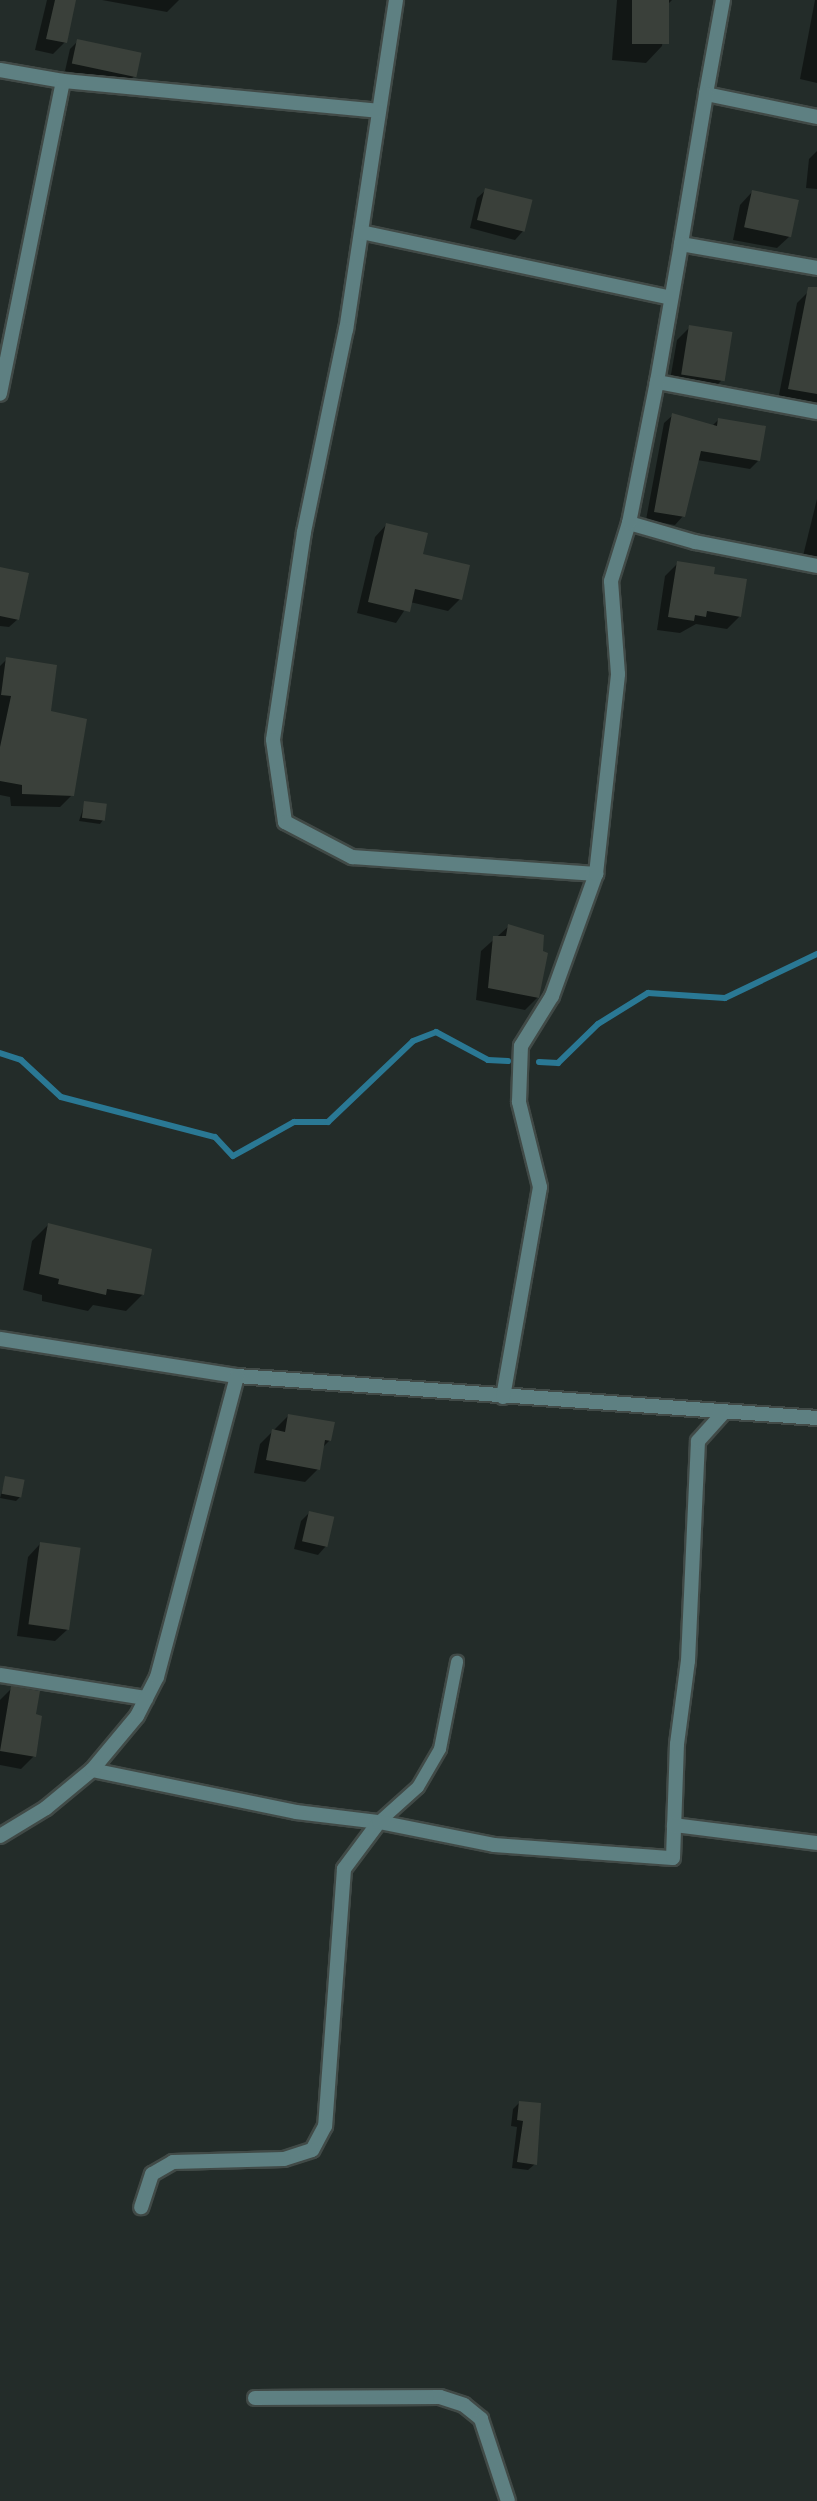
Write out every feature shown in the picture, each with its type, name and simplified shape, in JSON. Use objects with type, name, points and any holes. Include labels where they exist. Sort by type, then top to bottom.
[{"type":"street","points":[[396,0],[346,328],[304,532],[273,740],[285,822],[352,857],[596,874]]},
{"type":"street","points":[[503,1397],[540,1186],[519,1102],[521,1046],[552,996],[596,874],[618,674],[611,581],[629,523],[657,382],[723,0]]},
{"type":"street","points":[[0,70],[63,81],[379,111]]},
{"type":"street","points":[[0,394],[63,81]]},
{"type":"street","points":[[706,94],[817,117]]},
{"type":"street","points":[[361,232],[671,298]]},
{"type":"street","points":[[681,244],[817,268]]},
{"type":"street","points":[[657,382],[817,412]]},
{"type":"street","points":[[629,523],[695,542],[817,566]]},
{"type":"street","points":[[0,1339],[237,1376],[817,1418]]},
{"type":"street","points":[[0,1836],[46,1808],[92,1770],[146,1698],[157,1677],[237,1376]]},
{"type":"street","points":[[92,1770],[296,1812],[379,1822],[494,1845],[673,1858],[677,1744],[688,1661],[698,1441],[724,1412]]},
{"type":"street","points":[[0,1675],[146,1698]]},
{"type":"street","points":[[141,2207],[152,2174],[173,2162],[284,2159],[312,2150],[326,2126],[344,1869],[379,1822]]},
{"type":"street","points":[[674,1825],[817,1843]]},
{"type":"street","points":[[256,2398],[440,2397],[464,2404],[481,2419],[508,2501]]},
{"type":"lane","points":[[379,1822],[418,1787],[440,1749],[457,1662]]},
{"type":"building","points":[[55,0],[76,0],[67,43],[46,39]]},
{"type":"building","points":[[632,0],[669,0],[669,44],[632,44]]},
{"type":"building","points":[[77,39],[142,53],[136,77],[72,63]]},
{"type":"building","points":[[485,188],[533,200],[525,232],[477,220]]},
{"type":"building","points":[[752,190],[799,200],[791,237],[744,227]]},
{"type":"building","points":[[808,287],[817,287],[817,394],[788,389]]},
{"type":"building","points":[[689,325],[732,332],[725,381],[681,374]]},
{"type":"building","points":[[672,413],[717,426],[718,418],[766,426],[760,461],[701,451],[685,517],[654,512]]},
{"type":"building","points":[[386,523],[428,533],[423,554],[470,565],[462,600],[415,589],[410,612],[368,602]]},
{"type":"building","points":[[677,561],[715,567],[714,574],[747,579],[741,617],[707,611],[706,617],[695,615],[694,621],[668,617]]},
{"type":"building","points":[[0,567],[29,573],[19,620],[0,616]]},
{"type":"building","points":[[6,657],[57,665],[51,711],[87,719],[74,796],[22,794],[22,785],[0,781],[0,747],[11,696],[1,695]]},
{"type":"building","points":[[84,801],[107,804],[105,821],[82,818]]},
{"type":"building","points":[[508,924],[544,935],[543,951],[548,953],[539,998],[488,988],[493,936],[506,936]]},
{"type":"building","points":[[48,1223],[152,1249],[144,1295],[107,1289],[106,1295],[58,1284],[59,1279],[39,1274]]},
{"type":"building","points":[[288,1414],[335,1422],[331,1441],[325,1440],[320,1470],[266,1460],[272,1429],[285,1432]]},
{"type":"building","points":[[5,1476],[25,1480],[21,1497],[2,1494]]},
{"type":"building","points":[[309,1511],[334,1517],[327,1547],[302,1541]]},
{"type":"building","points":[[40,1542],[81,1548],[69,1630],[28,1624]]},
{"type":"building","points":[[11,1686],[40,1691],[36,1714],[42,1716],[36,1757],[0,1751]]},
{"type":"building","points":[[519,2101],[541,2103],[537,2165],[517,2162],[523,2121],[517,2120]]},
{"type":"waterway","points":[[539,1062],[558,1063],[598,1024],[648,993],[725,998],[817,954]]},
{"type":"waterway","points":[[0,1053],[21,1060],[61,1097],[215,1137],[233,1156],[294,1122],[328,1122],[413,1041],[436,1032],[488,1060],[508,1061]]}]
